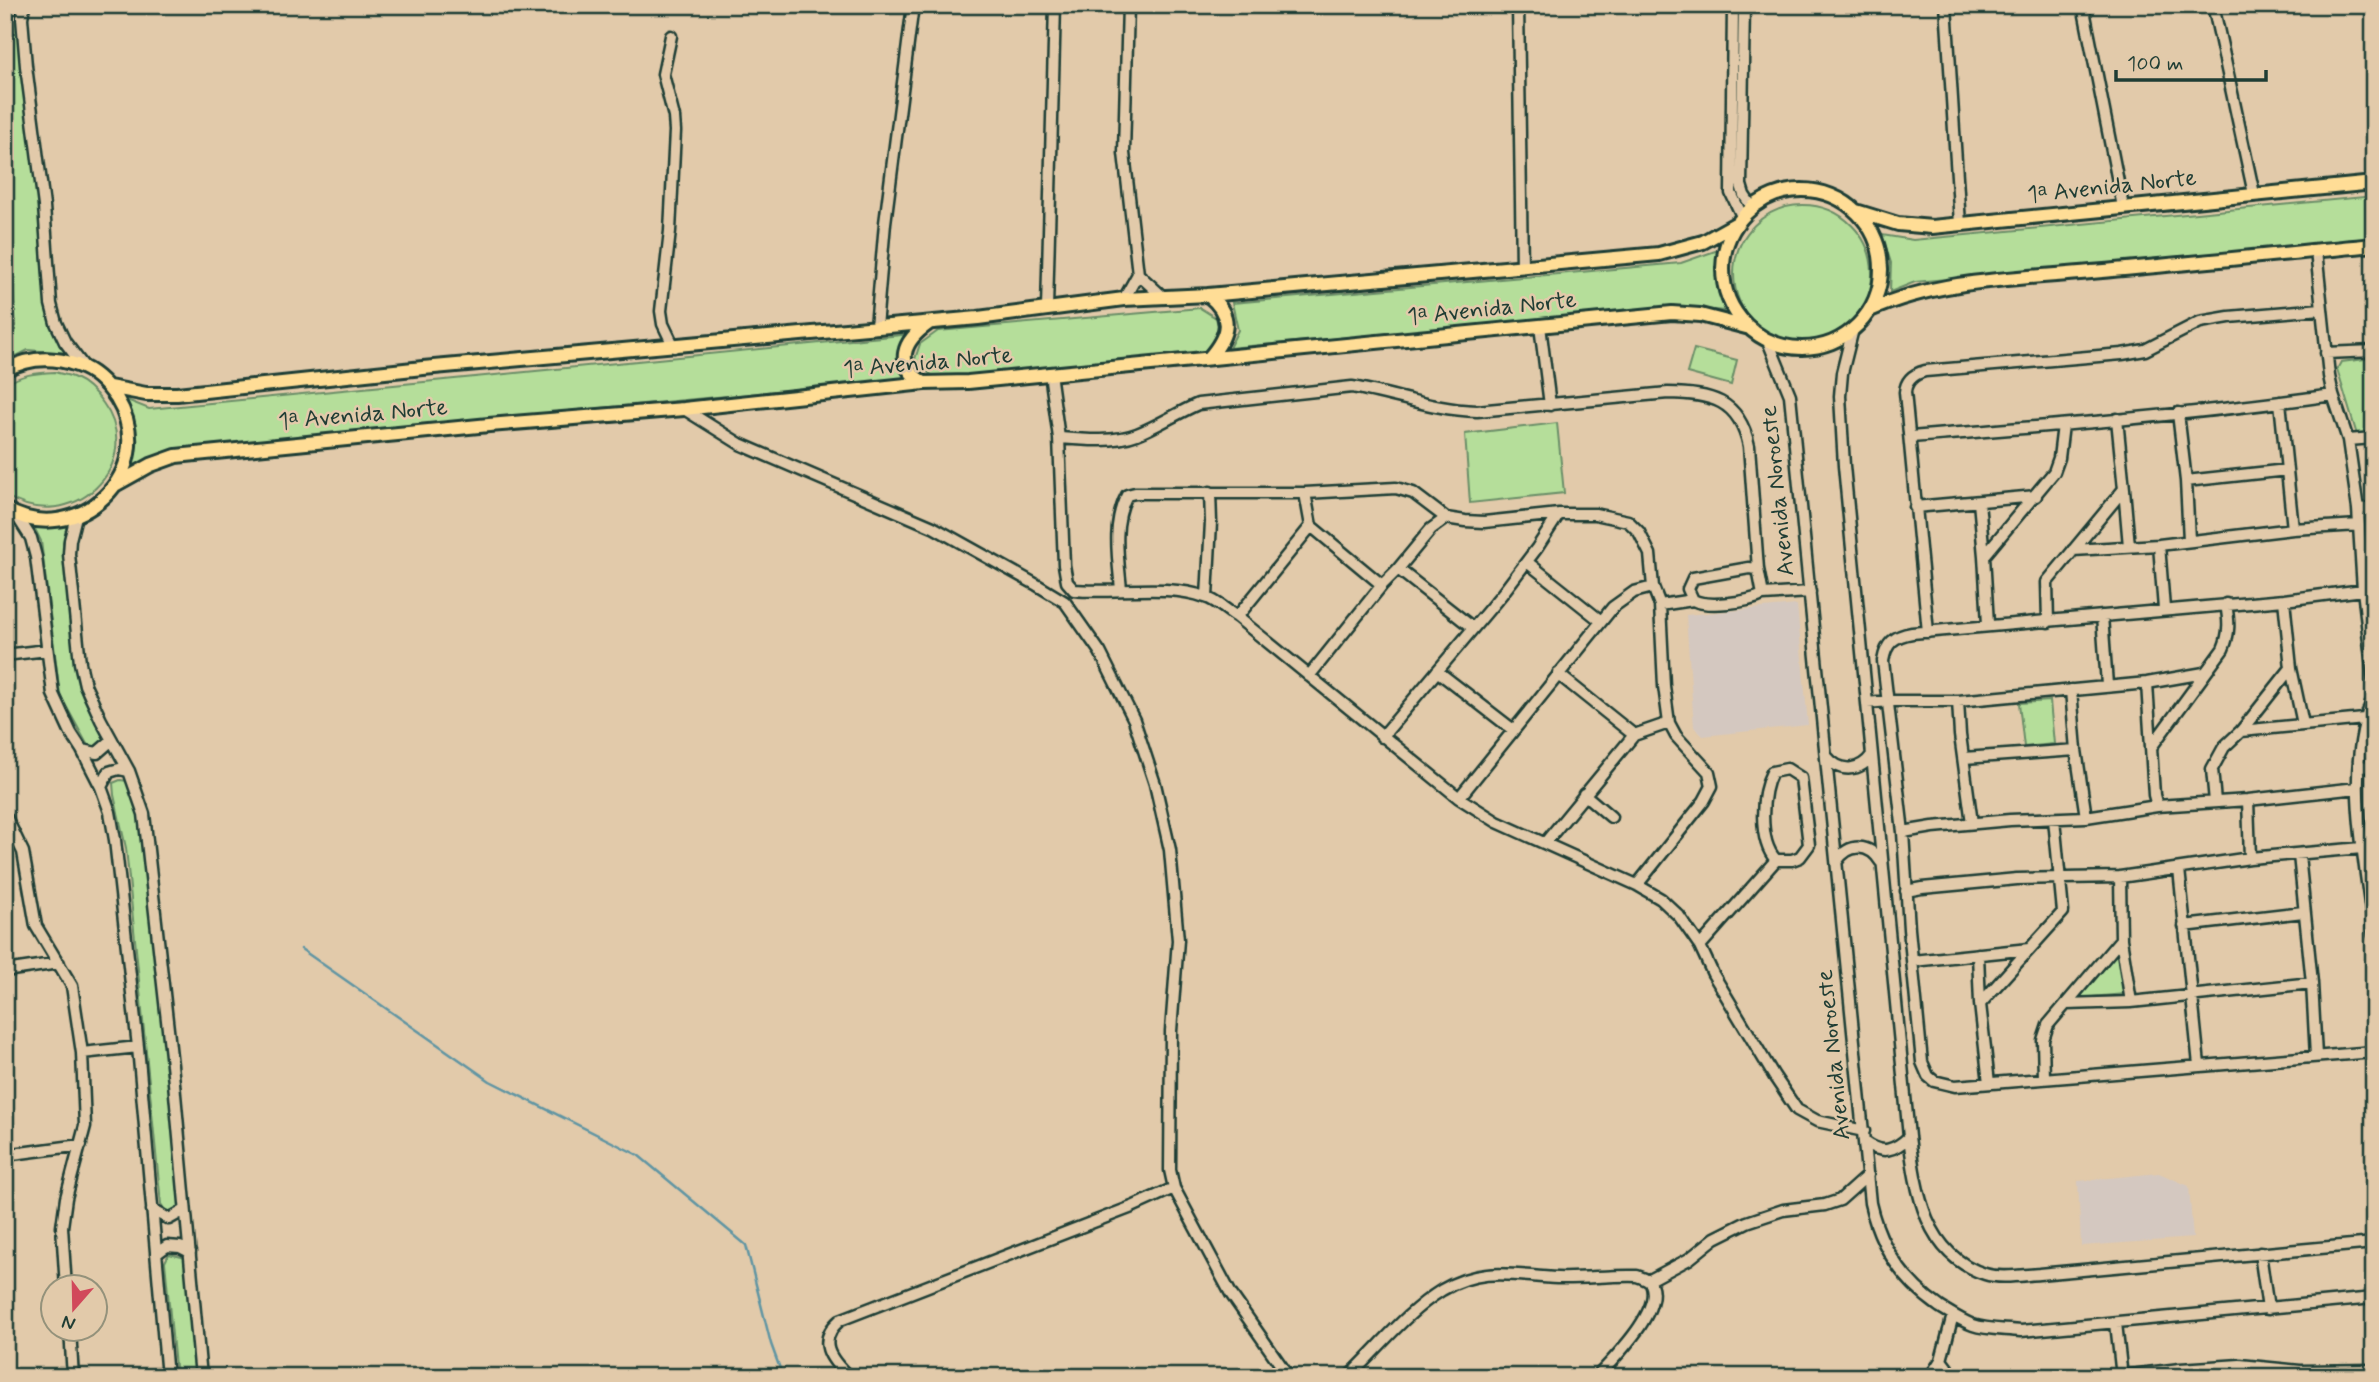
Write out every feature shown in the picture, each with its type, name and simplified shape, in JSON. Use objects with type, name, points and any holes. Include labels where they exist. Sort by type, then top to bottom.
[{"type":"main road","name":"1ᵃ Avenida Norte","points":[[1856,211],[1898,224],[1932,227],[2374,183]]},
{"type":"main road","points":[[1794,190],[1816,191],[1838,198],[1856,211],[1873,233],[1881,258],[1880,285],[1870,310],[1853,329],[1835,341],[1813,348],[1790,347],[1768,341],[1749,328],[1735,311],[1726,291],[1723,268],[1726,244],[1740,220],[1752,207],[1772,195],[1794,190]]},
{"type":"main road","name":"1ᵃ Avenida Norte","points":[[109,387],[146,394],[177,394],[423,368],[929,323],[1124,299],[1208,295],[1671,252],[1703,242],[1740,220]]},
{"type":"main road","points":[[1870,310],[1899,297],[1924,290],[2374,245]]},
{"type":"main road","points":[[1208,295],[1223,310],[1226,325],[1222,342],[1209,358]]},
{"type":"main road","name":"1ᵃ Avenida Norte","points":[[115,485],[151,465],[176,456],[450,428],[684,409],[924,383],[968,382],[1672,313],[1700,315],[1749,328]]},
{"type":"main road","points":[[924,383],[911,374],[905,355],[913,335],[929,323]]},
{"type":"main road","points":[[5,370],[18,363],[40,358],[63,360],[84,367],[109,387],[123,410],[129,435],[126,461],[115,485],[98,504],[76,516],[57,521],[37,521],[11,513]]},
{"type":"street","points":[[24,5],[22,18],[26,66],[44,206],[51,304],[65,342],[84,367]]},
{"type":"street","points":[[876,327],[885,223],[914,5]]},
{"type":"street","points":[[1047,309],[1055,5]]},
{"type":"street","points":[[1124,299],[1138,274],[1124,153],[1128,5]]},
{"type":"street","points":[[1518,5],[1522,267]]},
{"type":"street","points":[[1733,5],[1731,193],[1740,220]]},
{"type":"street","points":[[1744,5],[1741,185],[1752,207]]},
{"type":"street","points":[[1946,5],[1960,224]]},
{"type":"street","points":[[2083,5],[2123,207]]},
{"type":"street","points":[[2213,5],[2254,194]]},
{"type":"street","points":[[671,36],[663,74],[674,117],[674,142],[670,231],[661,311],[663,324],[674,347]]},
{"type":"street","points":[[2316,251],[2326,353],[2333,395],[2348,440],[2358,509],[2363,590],[2372,634],[2374,684]]},
{"type":"street","points":[[5,272],[5,318]]},
{"type":"street","points":[[1138,274],[1162,296]]},
{"type":"street","points":[[1928,632],[1905,386],[1913,376],[1919,373],[2133,352],[2161,343],[2200,322],[2229,317],[2321,310]]},
{"type":"street","points":[[1540,326],[1550,405]]},
{"type":"street","points":[[1853,329],[1842,373],[1840,396],[1844,466],[1909,1137],[1921,1210],[1932,1231],[1951,1254],[1987,1275],[2039,1275],[2374,1243]]},
{"type":"street","name":"Avenida Noroeste","points":[[1768,341],[1790,395],[1827,756],[1854,1060],[1874,1222],[1889,1257],[1927,1298],[1953,1315],[1973,1325],[2021,1331],[2374,1298]]},
{"type":"street","points":[[2326,353],[2374,351]]},
{"type":"street","points":[[1050,373],[1059,439],[1064,565],[1067,582],[1074,590],[1121,589],[1189,593],[1207,597],[1237,617],[1459,798],[1497,822],[1637,885],[1661,899],[1679,916],[1700,946],[1713,974],[1797,1110],[1817,1121],[1864,1131]]},
{"type":"street","points":[[1059,439],[1120,438],[1150,428],[1175,413],[1198,404],[1352,387],[1452,411],[1478,411],[1668,393],[1698,394],[1727,404],[1746,431],[1758,569],[1763,595]]},
{"type":"street","points":[[1910,438],[2063,425],[2333,395]]},
{"type":"street","points":[[2280,402],[2293,529]]},
{"type":"street","points":[[684,409],[740,444],[933,527],[1065,602],[1100,652],[1134,720],[1155,784],[1170,850],[1178,940],[1171,1031],[1171,1170],[1174,1188],[1231,1294],[1287,1376]]},
{"type":"street","points":[[2178,413],[2186,481],[2189,540]]},
{"type":"street","points":[[2117,419],[2129,546]]},
{"type":"street","points":[[1984,556],[2058,466],[2063,425]]},
{"type":"street","points":[[2348,440],[2374,439]]},
{"type":"street","points":[[2186,481],[2287,471]]},
{"type":"street","points":[[1121,589],[1118,522],[1122,504],[1128,495],[1148,491],[1305,493],[1396,488],[1413,493],[1446,518],[1484,522],[1559,514],[1595,514],[1628,521],[1639,532],[1650,554],[1653,587],[1660,605],[1664,686],[1669,723],[1676,736],[1709,772],[1712,786],[1704,801],[1637,885]]},
{"type":"street","points":[[2048,622],[2047,582],[2124,489]]},
{"type":"street","points":[[1207,597],[1210,492]]},
{"type":"street","points":[[1305,493],[1311,526],[1382,585]]},
{"type":"street","points":[[1915,507],[2036,496]]},
{"type":"street","points":[[1979,502],[1988,624]]},
{"type":"street","points":[[2358,509],[2374,508]]},
{"type":"street","points":[[11,513],[31,538],[36,557],[53,694],[101,787],[110,812],[138,1047],[167,1377]]},
{"type":"street","points":[[1382,737],[1527,562],[1559,514]]},
{"type":"street","points":[[76,516],[69,554],[80,663],[89,696],[129,771],[139,797],[148,837],[201,1377]]},
{"type":"street","points":[[1309,676],[1430,529],[1446,518]]},
{"type":"street","points":[[2073,550],[2159,545],[2293,529],[2359,525]]},
{"type":"street","points":[[1237,617],[1311,526]]},
{"type":"street","points":[[2159,545],[2164,609]]},
{"type":"street","points":[[1527,562],[1601,621]]},
{"type":"street","points":[[1693,600],[1688,589],[1693,578],[1749,568],[1758,569]]},
{"type":"street","points":[[1398,569],[1473,628]]},
{"type":"street","points":[[1459,798],[1601,621],[1622,599],[1653,587]]},
{"type":"street","points":[[1065,602],[1074,590]]},
{"type":"street","points":[[2363,590],[2048,622],[1988,624],[1897,636],[1885,649],[1883,661],[1903,832],[1919,1040],[1922,1062],[1928,1076],[1942,1084],[1955,1086],[2374,1052]]},
{"type":"street","points":[[1660,605],[1693,600],[1699,603],[1719,603],[1755,599],[1763,595],[1810,592]]},
{"type":"street","points":[[2284,600],[2291,668],[2303,724]]},
{"type":"street","points":[[2152,747],[2228,638],[2226,604]]},
{"type":"street","points":[[2102,616],[2107,685]]},
{"type":"street","points":[[5,655],[47,650]]},
{"type":"street","points":[[2215,802],[2212,769],[2224,747],[2241,731],[2291,668]]},
{"type":"street","points":[[1437,671],[1512,729]]},
{"type":"street","points":[[1867,703],[1958,701],[2147,683],[2204,673]]},
{"type":"street","points":[[1558,674],[1634,735]]},
{"type":"street","points":[[2147,683],[2154,796],[2157,806]]},
{"type":"street","points":[[2071,690],[2086,817]]},
{"type":"street","points":[[2374,696],[2364,719],[2357,788],[2362,848],[2372,895],[2374,936]]},
{"type":"street","points":[[1958,701],[1972,823]]},
{"type":"street","points":[[2241,731],[2364,719]]},
{"type":"street","points":[[1545,843],[1634,735],[1669,723]]},
{"type":"street","points":[[82,750],[97,752],[112,740]]},
{"type":"street","points":[[1964,758],[2076,750]]},
{"type":"street","points":[[1827,756],[1838,767],[1854,769],[1872,755]]},
{"type":"street","points":[[2360,767],[2374,766]]},
{"type":"street","points":[[101,787],[109,772],[118,769],[129,771]]},
{"type":"street","points":[[1700,946],[1776,860],[1793,860],[1800,857],[1809,845],[1801,778],[1787,769],[1772,772],[1763,794],[1766,843],[1770,854],[1776,860]]},
{"type":"street","points":[[1903,832],[1972,823],[2086,817],[2157,806],[2248,800],[2357,788]]},
{"type":"street","points":[[1584,794],[1611,817]]},
{"type":"street","points":[[2248,800],[2250,858]]},
{"type":"street","points":[[6,819],[23,852],[40,938],[59,962],[72,986],[82,1053],[85,1126],[69,1184],[63,1220],[65,1274]]},
{"type":"street","points":[[1980,1004],[2063,912],[2054,819]]},
{"type":"street","points":[[1837,861],[1855,847],[1871,850],[1881,862]]},
{"type":"street","points":[[1906,891],[2059,878],[2120,877],[2250,858],[2362,848]]},
{"type":"street","points":[[2299,855],[2312,983],[2316,1056]]},
{"type":"street","points":[[2179,869],[2199,1065]]},
{"type":"street","points":[[2120,877],[2121,939],[2131,1002]]},
{"type":"street","points":[[2184,926],[2303,912]]},
{"type":"street","points":[[2045,1078],[2043,1040],[2048,1025],[2121,939]]},
{"type":"street","points":[[1913,961],[2029,949]]},
{"type":"street","points":[[1978,954],[1980,1004],[1989,1083]]},
{"type":"street","points":[[5,971],[59,962]]},
{"type":"street","points":[[2066,1004],[2131,1002],[2312,983]]},
{"type":"street","points":[[82,1053],[138,1047]]},
{"type":"street","points":[[1865,1142],[1878,1150],[1889,1150],[1909,1137]]},
{"type":"street","points":[[5,1155],[81,1144]]},
{"type":"street","points":[[1648,1281],[1689,1259],[1715,1238],[1747,1222],[1783,1210],[1825,1205],[1840,1200],[1868,1175]]},
{"type":"street","points":[[849,1377],[829,1354],[830,1332],[840,1320],[1132,1207],[1174,1188]]},
{"type":"street","points":[[152,1210],[169,1219],[185,1210]]},
{"type":"street","points":[[156,1254],[167,1245],[190,1252]]},
{"type":"street","points":[[2260,1253],[2269,1309]]},
{"type":"street","points":[[1348,1377],[1413,1313],[1441,1291],[1465,1279],[1481,1274],[1499,1273],[1557,1278],[1637,1276],[1648,1281],[1652,1295],[1640,1327],[1628,1345],[1597,1377]]},
{"type":"street","points":[[1930,1377],[1941,1360],[1953,1315]]},
{"type":"street","points":[[2116,1323],[2122,1377],[2239,1365],[2300,1374],[2356,1374],[2374,1370]]},
{"type":"street","points":[[71,1344],[74,1377]]},
{"type":"street","points":[[1941,1360],[1955,1377]]},
{"type":"street","points":[[2239,1365],[2241,1377]]},
{"type":"shaded area","points":[[1797,605],[1808,725],[1703,736],[1694,727],[1686,615]]},
{"type":"shaded area","points":[[2159,1173],[2189,1186],[2193,1238],[2081,1246],[2078,1181]]},
{"type":"green space","points":[[5,5],[23,5],[21,49],[51,324],[66,353],[28,350],[9,360],[16,324],[5,205]]},
{"type":"green space","points":[[2374,196],[2374,239],[1915,282],[1890,292],[1891,263],[1882,235],[1913,240]]},
{"type":"green space","points":[[1803,205],[1829,210],[1852,225],[1867,248],[1872,274],[1867,300],[1852,323],[1829,338],[1803,343],[1777,338],[1754,323],[1739,300],[1734,274],[1739,248],[1754,225],[1777,210]]},
{"type":"green space","points":[[1721,249],[1717,288],[1725,311],[1681,307],[1229,348],[1238,330],[1232,303],[1681,263]]},
{"type":"green space","points":[[1200,308],[1216,318],[1219,329],[1216,341],[1204,352],[936,378],[915,359],[920,344],[938,331]]},
{"type":"green space","points":[[912,334],[902,361],[905,379],[180,448],[130,468],[137,434],[127,400],[149,409]]},
{"type":"green space","points":[[1694,349],[1737,360],[1731,385],[1687,373]]},
{"type":"green space","points":[[2374,358],[2374,434],[2357,435],[2337,369],[2341,362]]},
{"type":"green space","points":[[55,372],[79,380],[100,399],[114,426],[116,449],[109,470],[96,488],[77,501],[54,507],[30,506],[5,495],[5,386],[22,377]]},
{"type":"green space","points":[[1557,423],[1564,493],[1470,503],[1465,434]]},
{"type":"green space","points":[[70,524],[63,542],[76,673],[83,697],[104,739],[95,750],[87,744],[60,695],[41,541],[33,525]]},
{"type":"green space","points":[[2050,701],[2054,744],[2024,747],[2019,703]]},
{"type":"green space","points":[[128,781],[144,824],[184,1197],[176,1214],[168,1214],[161,1204],[126,848],[114,795],[113,783]]},
{"type":"green space","points":[[2120,949],[2125,994],[2079,998]]},
{"type":"green space","points":[[169,1254],[186,1258],[198,1377],[176,1377],[165,1262]]},
{"type":"waterway","points":[[301,949],[490,1081],[638,1155],[746,1245],[771,1344],[783,1377]]}]
